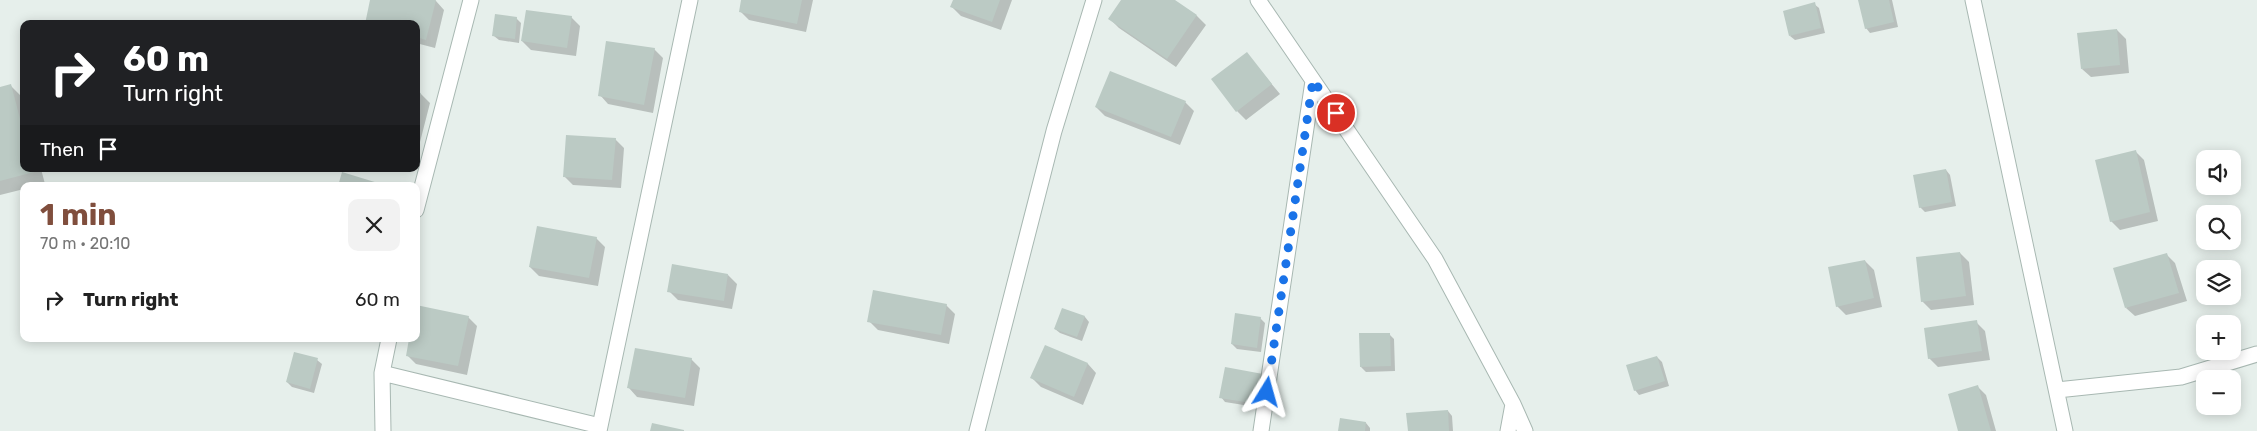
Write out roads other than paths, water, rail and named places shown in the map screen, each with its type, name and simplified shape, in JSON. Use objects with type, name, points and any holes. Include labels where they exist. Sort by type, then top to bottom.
[{"type":"lane","points":[[420,195],[472,0]]},
{"type":"lane","points":[[382,373],[599,429],[690,0]]},
{"type":"lane","points":[[977,431],[1054,131],[1094,0]]},
{"type":"lane","points":[[1258,0],[1435,258],[1513,404],[1525,431]]},
{"type":"lane","points":[[1973,0],[2057,390],[2064,431]]},
{"type":"lane","points":[[1262,431],[1313,80]]},
{"type":"lane","points":[[383,431],[382,373],[388,342]]},
{"type":"lane","points":[[2057,390],[2181,377],[2257,354]]},
{"type":"lane","points":[[1508,431],[1513,404]]}]
